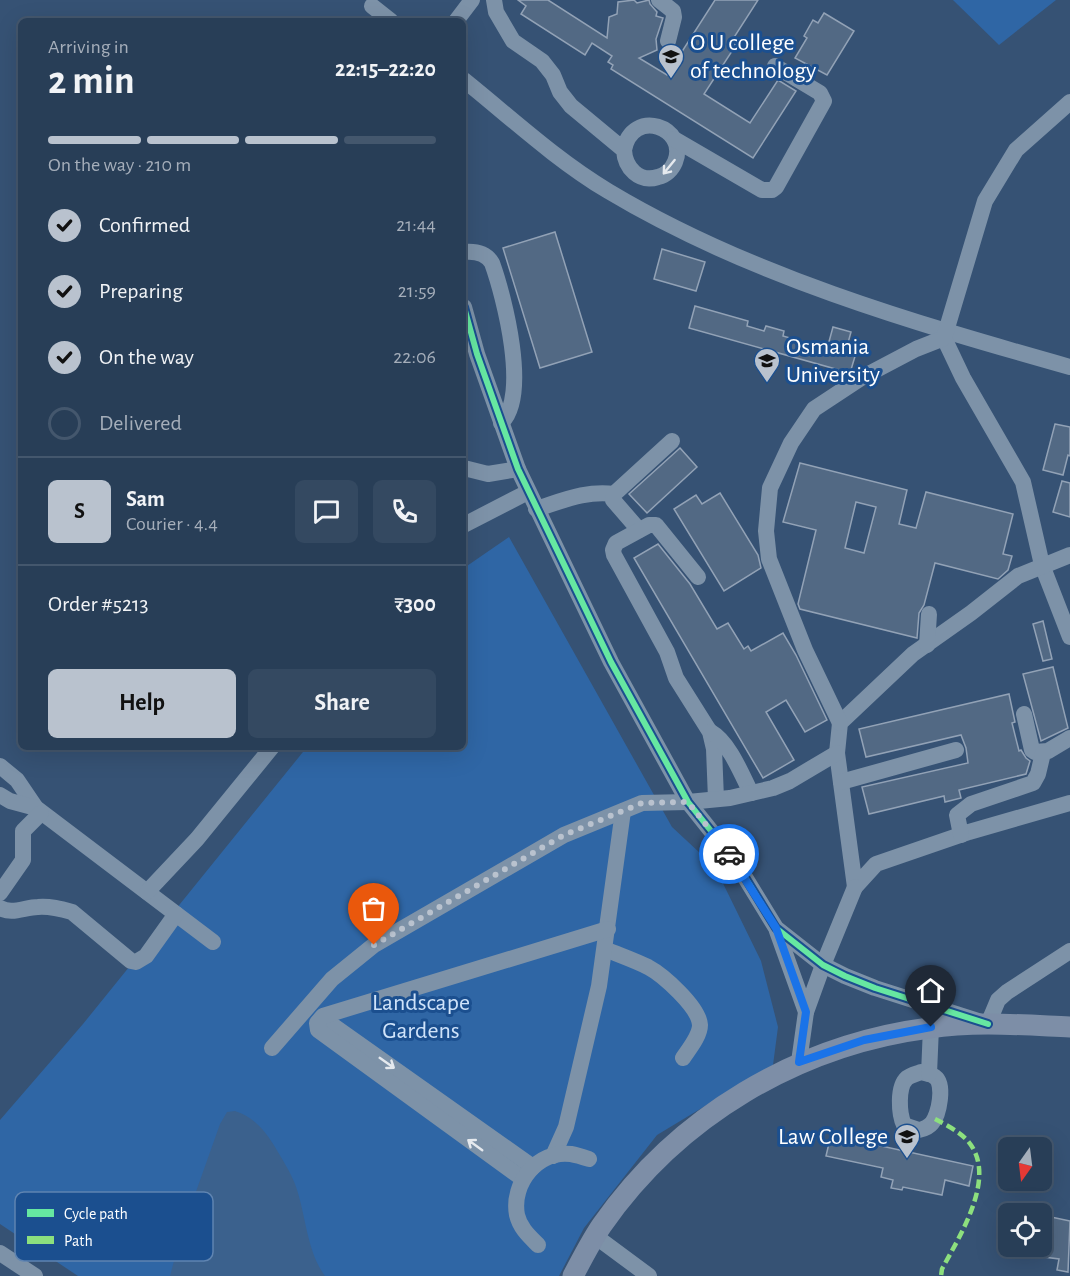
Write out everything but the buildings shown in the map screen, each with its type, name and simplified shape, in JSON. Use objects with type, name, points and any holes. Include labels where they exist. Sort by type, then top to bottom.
[{"type":"main road","points":[[573,1276],[595,1236],[631,1187],[683,1136],[709,1114],[799,1062],[864,1040],[931,1027],[988,1024],[1070,1027]]},
{"type":"street","points":[[458,18],[472,0]]},
{"type":"street","points":[[494,0],[496,12],[513,41],[542,61],[553,75],[560,93],[571,106],[624,150]]},
{"type":"street","points":[[658,0],[673,12],[674,17],[668,41]]},
{"type":"street","points":[[374,9],[387,18]]},
{"type":"street","points":[[674,139],[677,157],[673,166],[659,177],[650,178],[634,173],[624,159],[624,150],[629,135],[644,126],[660,127],[674,139],[762,190],[772,190],[776,187],[824,101],[820,93],[775,66]]},
{"type":"street","points":[[466,82],[577,171],[643,212],[733,255],[946,335],[1070,367]]},
{"type":"street","points":[[1070,102],[1016,150],[985,201],[946,335],[963,378],[1023,482],[1042,565],[1070,637]]},
{"type":"street","points":[[620,198],[634,173]]},
{"type":"street","points":[[466,252],[480,253],[492,263],[513,348],[511,404],[508,414],[501,423]]},
{"type":"street","points":[[466,314],[501,423],[536,509],[611,662],[688,802],[735,861],[776,928],[806,1012]]},
{"type":"street","points":[[855,887],[837,753],[840,723],[805,650],[769,559],[766,531],[770,488],[791,443],[814,409],[861,378],[946,335]]},
{"type":"street","points":[[466,364],[477,354]]},
{"type":"street","points":[[639,530],[613,500],[614,494],[672,441]]},
{"type":"street","points":[[466,468],[488,474],[518,469]]},
{"type":"street","points":[[466,524],[528,492]]},
{"type":"street","points":[[536,509],[587,493],[614,494]]},
{"type":"street","points":[[698,577],[659,528],[652,524],[616,543],[613,550],[668,652],[676,678],[710,732],[714,749],[716,799]]},
{"type":"street","points":[[840,723],[913,654],[1018,576],[1070,555]]},
{"type":"street","points":[[927,645],[928,614]]},
{"type":"street","points":[[1024,714],[1032,750],[1043,753],[1070,738]]},
{"type":"street","points":[[710,732],[716,736],[733,758],[751,793]]},
{"type":"street","points":[[147,892],[204,830],[270,750]]},
{"type":"street","points":[[841,782],[956,750]]},
{"type":"street","points":[[272,1048],[332,979],[374,945],[564,835],[642,803],[688,802],[751,793],[790,781],[837,753]]},
{"type":"street","points":[[962,835],[957,815],[962,809],[1033,783],[1038,774],[1043,753]]},
{"type":"street","points":[[0,766],[16,780],[38,810],[213,942]]},
{"type":"street","points":[[0,795],[10,801],[38,810]]},
{"type":"street","points":[[799,1062],[806,1012],[823,965],[855,887],[876,864],[962,835],[1070,803]]},
{"type":"street","points":[[0,894],[23,860],[21,837],[38,810]]},
{"type":"street","points":[[553,1156],[566,1126],[599,986],[623,811]]},
{"type":"street","points":[[0,908],[8,911],[42,907],[72,912],[131,961],[136,962],[146,956],[176,914]]},
{"type":"street","points":[[776,928],[823,965],[875,988],[988,1024],[998,1000],[1070,951]]},
{"type":"street","points":[[319,1021],[323,1016],[608,929]]},
{"type":"street","points":[[605,949],[650,968],[689,1001],[700,1025],[698,1034],[683,1058]]},
{"type":"street","points":[[304,1011],[319,1021],[328,1022],[528,1173]]},
{"type":"street","points":[[929,1074],[931,1027]]},
{"type":"street","points":[[538,1245],[525,1232],[517,1215],[517,1196],[528,1173],[553,1156],[569,1154],[589,1159]]},
{"type":"street","points":[[595,1236],[649,1276]]},
{"type":"street","points":[[0,1253],[35,1276]]},
{"type":"green space","points":[[953,0],[1056,0],[999,45]]},
{"type":"green space","name":"Landscape Gardens","points":[[509,537],[672,827],[715,867],[761,961],[778,1027],[773,1065],[657,1135],[584,1228],[559,1276],[78,1276],[56,1261],[213,1261],[213,1192],[15,1192],[15,1234],[0,1224],[0,1120],[83,1024],[305,750],[466,750],[466,567]]},
{"type":"shaded area","points":[[235,1111],[248,1117],[263,1130],[275,1147],[295,1184],[314,1255],[325,1276],[170,1276],[174,1261],[213,1261],[213,1192],[196,1192],[220,1124],[227,1112]]},
{"type":"marked path","points":[[935,1119],[966,1139],[975,1153],[979,1169],[974,1204],[942,1269],[941,1276]]},
{"type":"cycle path","points":[[466,314],[477,354],[518,469],[611,662],[688,802],[735,861],[776,928],[823,965],[845,976],[875,988],[988,1024]]},
{"type":"way so far","points":[[374,945],[564,835],[642,803],[688,802],[729,854]]},
{"type":"place","name":"O U college of technology","points":[[671,80]]},
{"type":"place","name":"Osmania University","points":[[767,384]]},
{"type":"place","name":"Law College","points":[[907,1160]]},
{"type":"route","points":[[729,854],[776,928],[806,1012],[799,1062],[864,1040],[931,1027]]}]
